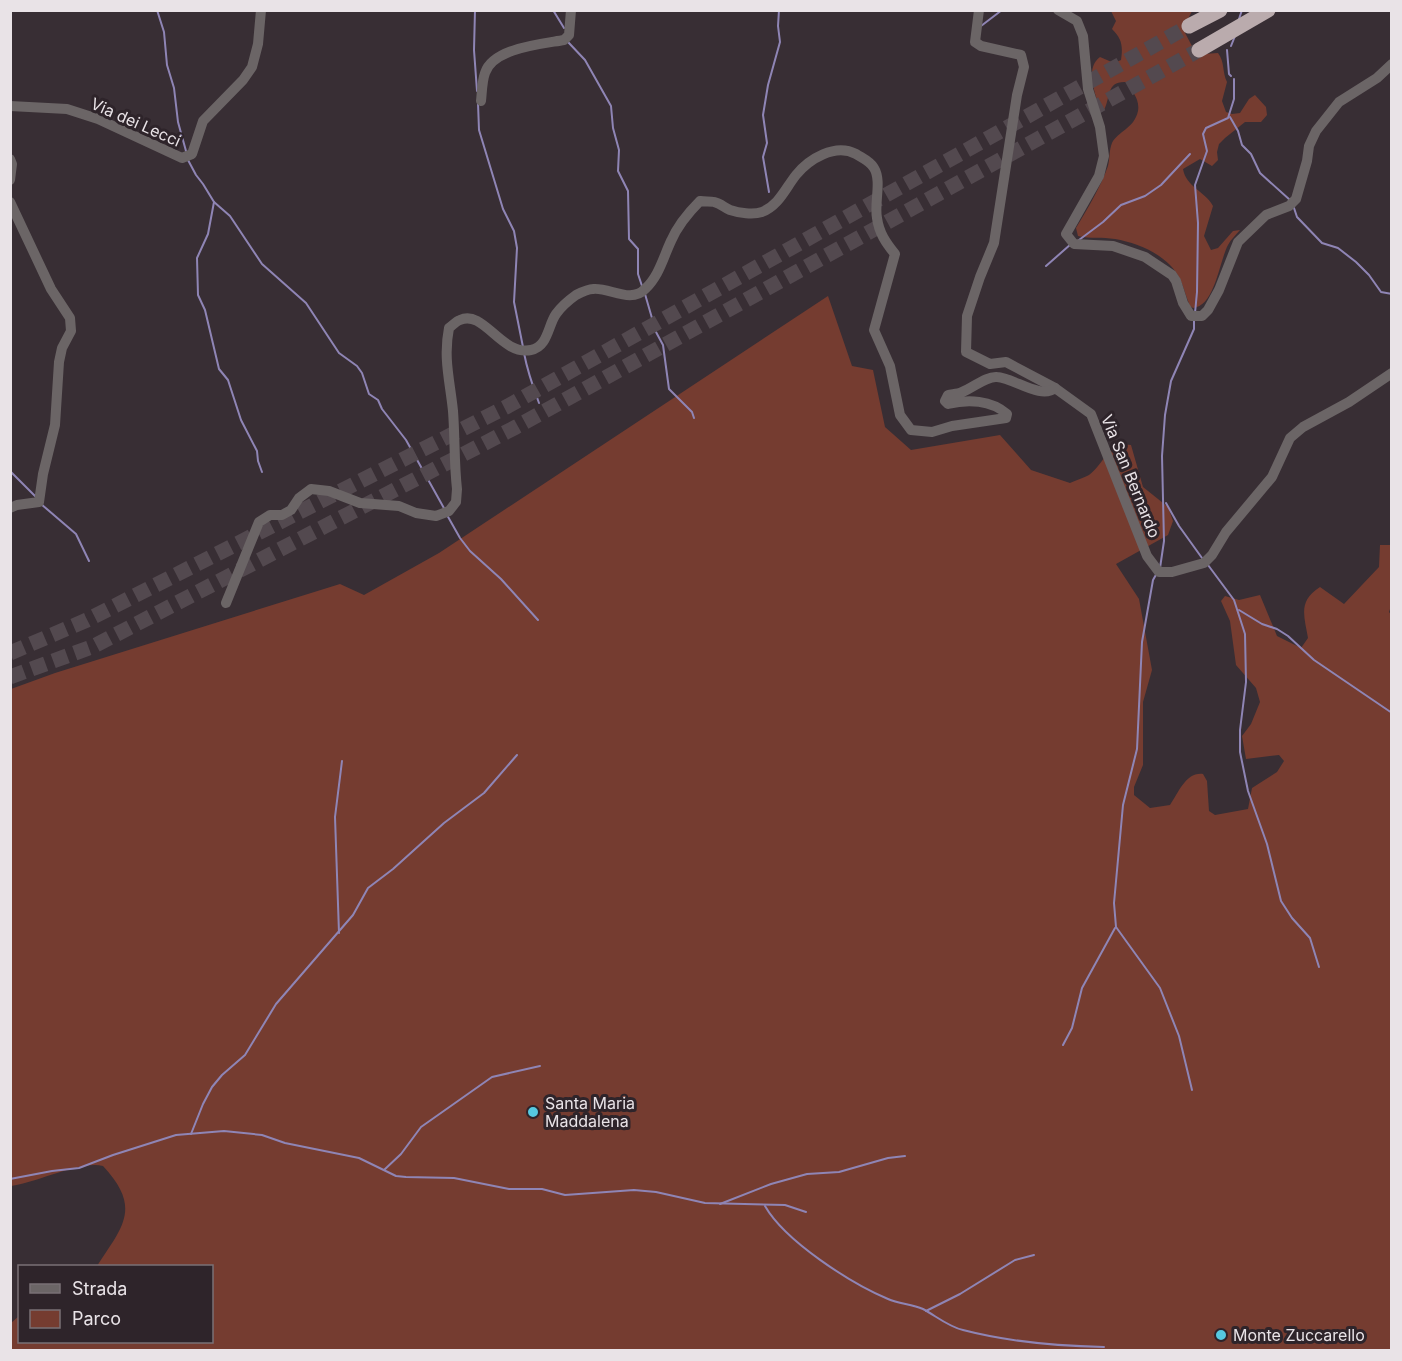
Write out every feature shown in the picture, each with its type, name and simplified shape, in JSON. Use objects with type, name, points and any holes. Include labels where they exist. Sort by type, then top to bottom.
[{"type":"highway","points":[[1189,26],[1220,10]]},
{"type":"highway","points":[[1199,50],[1268,10]]},
{"type":"street","name":"Via dei Lecci","points":[[10,106],[67,109],[98,119],[182,158],[192,154],[203,121],[243,80],[252,67],[258,44],[261,10]]},
{"type":"street","points":[[481,101],[485,71],[501,55],[519,48],[566,38],[571,10]]},
{"type":"street","name":"Via San Bernardo","points":[[979,10],[975,42],[981,46],[1021,55],[1024,67],[1017,95],[994,243],[967,316],[966,352],[990,364],[1006,362],[1055,388],[1090,414],[1147,556],[1157,570],[1172,572],[1204,563],[1212,555],[1226,532],[1272,477],[1290,438],[1303,427],[1349,402],[1392,373]]},
{"type":"street","points":[[1058,10],[1077,21],[1083,36],[1088,89],[1100,127],[1104,156],[1099,176],[1066,234],[1074,244],[1113,246],[1145,257],[1172,275],[1183,303],[1195,316],[1208,310],[1238,242],[1266,215],[1289,206],[1296,198],[1309,146],[1320,124],[1340,102],[1377,78],[1392,64]]},
{"type":"street","points":[[226,603],[259,522],[270,516],[282,516],[311,489],[329,490],[360,503],[399,506],[416,513],[436,516],[449,510],[456,502],[453,411],[445,362],[445,345],[449,328],[460,319],[473,318],[507,345],[521,351],[534,350],[543,343],[555,315],[578,294],[594,288],[631,295],[643,292],[653,280],[671,240],[700,201],[716,202],[730,210],[744,213],[760,213],[773,206],[807,164],[838,149],[850,151],[868,161],[878,177],[877,218],[882,237],[895,255],[874,330],[890,366],[900,415],[912,430],[932,432],[952,426],[1006,418],[1007,414],[999,408],[980,402],[965,400],[948,404],[945,400],[948,395],[961,392],[994,377],[1007,379],[1041,393],[1050,392],[1055,388]]},
{"type":"street","points":[[10,159],[12,164],[10,180]]},
{"type":"street","points":[[10,202],[51,289],[70,318],[71,331],[62,348],[59,362],[55,425],[39,502],[10,508]]},
{"type":"green space","points":[[1111,11],[1192,11],[1183,29],[1193,48],[1204,54],[1218,53],[1220,56],[1227,82],[1222,101],[1226,112],[1240,113],[1249,99],[1255,95],[1266,107],[1267,115],[1261,122],[1245,122],[1219,144],[1218,160],[1212,166],[1200,159],[1183,169],[1192,185],[1213,206],[1204,236],[1211,250],[1218,248],[1233,231],[1240,230],[1228,245],[1211,292],[1206,300],[1193,308],[1190,306],[1175,271],[1161,257],[1143,247],[1124,241],[1078,236],[1076,228],[1105,174],[1112,143],[1130,126],[1138,111],[1137,99],[1126,82],[1120,82],[1112,87],[1104,110],[1100,111],[1094,90],[1092,75],[1095,62],[1100,57],[1114,63],[1121,60],[1121,43],[1112,29],[1116,21]]},
{"type":"green space","points":[[828,296],[852,366],[873,370],[885,427],[911,450],[1000,435],[1031,470],[1070,483],[1089,475],[1112,450],[1123,445],[1131,445],[1143,487],[1168,507],[1173,521],[1168,535],[1116,564],[1139,599],[1152,670],[1143,702],[1143,765],[1134,787],[1134,795],[1150,808],[1170,805],[1187,780],[1197,774],[1203,774],[1207,781],[1209,811],[1215,815],[1248,809],[1252,788],[1277,772],[1284,761],[1279,755],[1246,759],[1242,736],[1251,724],[1260,702],[1256,688],[1236,665],[1230,621],[1221,601],[1225,596],[1239,600],[1260,595],[1277,636],[1301,648],[1308,638],[1305,603],[1313,592],[1320,587],[1344,604],[1379,567],[1380,545],[1391,545],[1392,603],[1389,612],[1392,616],[1391,1350],[11,1350],[11,1323],[18,1317],[18,1343],[213,1343],[213,1265],[98,1265],[121,1228],[125,1206],[115,1181],[103,1166],[83,1166],[11,1186],[11,689],[55,673],[340,584],[364,595],[439,553]]},
{"type":"waterway","points":[[157,10],[164,32],[167,65],[174,88],[178,122],[186,151]]},
{"type":"waterway","points":[[475,10],[474,50],[477,91]]},
{"type":"waterway","points":[[553,10],[564,28]]},
{"type":"waterway","points":[[769,192],[763,157],[767,143],[763,115],[768,85],[780,42],[779,10]]},
{"type":"waterway","points":[[981,26],[1002,10]]},
{"type":"waterway","points":[[1239,19],[1242,10]]},
{"type":"waterway","points":[[1231,46],[1235,36]]},
{"type":"waterway","points":[[568,42],[585,60],[611,106],[613,128],[619,150],[618,171],[628,191],[629,239],[638,249],[638,274],[642,286]]},
{"type":"waterway","points":[[1227,50],[1231,76]]},
{"type":"waterway","points":[[1195,313],[1198,223],[1195,185],[1207,151],[1203,134],[1206,128],[1228,118],[1234,99],[1234,79]]},
{"type":"waterway","points":[[478,103],[479,130],[503,209],[514,231],[517,248],[514,302],[523,347]]},
{"type":"waterway","points":[[1230,117],[1238,131],[1242,145],[1251,154],[1260,173],[1290,200]]},
{"type":"waterway","points":[[1079,240],[1121,205],[1145,196],[1161,185],[1190,154]]},
{"type":"waterway","points":[[188,160],[214,202],[230,216],[262,264],[306,303],[339,353],[357,366],[362,373],[369,394],[378,400],[382,409],[406,440],[445,510]]},
{"type":"waterway","points":[[214,202],[208,234],[197,258],[198,295],[205,310],[219,369],[228,380],[241,420],[257,451],[262,472]]},
{"type":"waterway","points":[[1294,208],[1297,217],[1322,243],[1338,248],[1369,275],[1381,292],[1392,294]]},
{"type":"waterway","points":[[1046,266],[1071,244]]},
{"type":"waterway","points":[[645,294],[656,332],[663,345],[669,389],[692,412],[694,418]]},
{"type":"waterway","points":[[1160,568],[1164,541],[1162,456],[1165,415],[1171,381],[1194,329],[1194,319]]},
{"type":"waterway","points":[[524,353],[539,403]]},
{"type":"waterway","points":[[10,471],[36,497]]},
{"type":"waterway","points":[[1166,503],[1202,558]]},
{"type":"waterway","points":[[41,504],[76,534],[89,561]]},
{"type":"waterway","points":[[447,515],[470,551],[501,579],[538,620]]},
{"type":"waterway","points":[[1208,565],[1234,600],[1245,634],[1246,682],[1240,730],[1240,752],[1248,791],[1267,844],[1281,901],[1292,918],[1310,938],[1319,967]]},
{"type":"waterway","points":[[1157,573],[1153,580],[1142,642],[1137,749],[1123,805],[1114,903],[1116,927],[1160,988],[1179,1036],[1192,1090]]},
{"type":"waterway","points":[[1239,610],[1288,636],[1314,660],[1392,713]]},
{"type":"waterway","points":[[191,1134],[212,1087],[245,1055],[276,1004],[353,915],[368,888],[393,869],[444,823],[484,793],[517,755]]},
{"type":"waterway","points":[[339,933],[335,817],[342,761]]},
{"type":"waterway","points":[[1063,1045],[1072,1028],[1082,988],[1115,928]]},
{"type":"waterway","points":[[384,1170],[401,1154],[421,1127],[492,1077],[540,1066]]},
{"type":"waterway","points":[[10,1179],[79,1168],[176,1135],[224,1131],[262,1135],[285,1143],[359,1158],[396,1176],[454,1178],[509,1189],[542,1189],[565,1195],[634,1190],[656,1192],[705,1203],[785,1205],[806,1212]]},
{"type":"waterway","points":[[720,1204],[771,1184],[807,1174],[839,1172],[888,1158],[905,1156]]},
{"type":"waterway","points":[[765,1206],[787,1233],[820,1260],[856,1283],[892,1301],[923,1309],[953,1326],[980,1334],[1051,1344],[1104,1347]]},
{"type":"waterway","points":[[926,1311],[960,1294],[1015,1260],[1034,1255]]},
{"type":"tunnel","points":[[10,653],[87,620],[508,406],[1189,26]]},
{"type":"tunnel","points":[[10,677],[94,646],[516,427],[1199,50]]},
{"type":"place","name":"Santa Maria Maddalena","points":[[533,1112]]},
{"type":"place","name":"Monte Zuccarello","points":[[1221,1335]]}]
